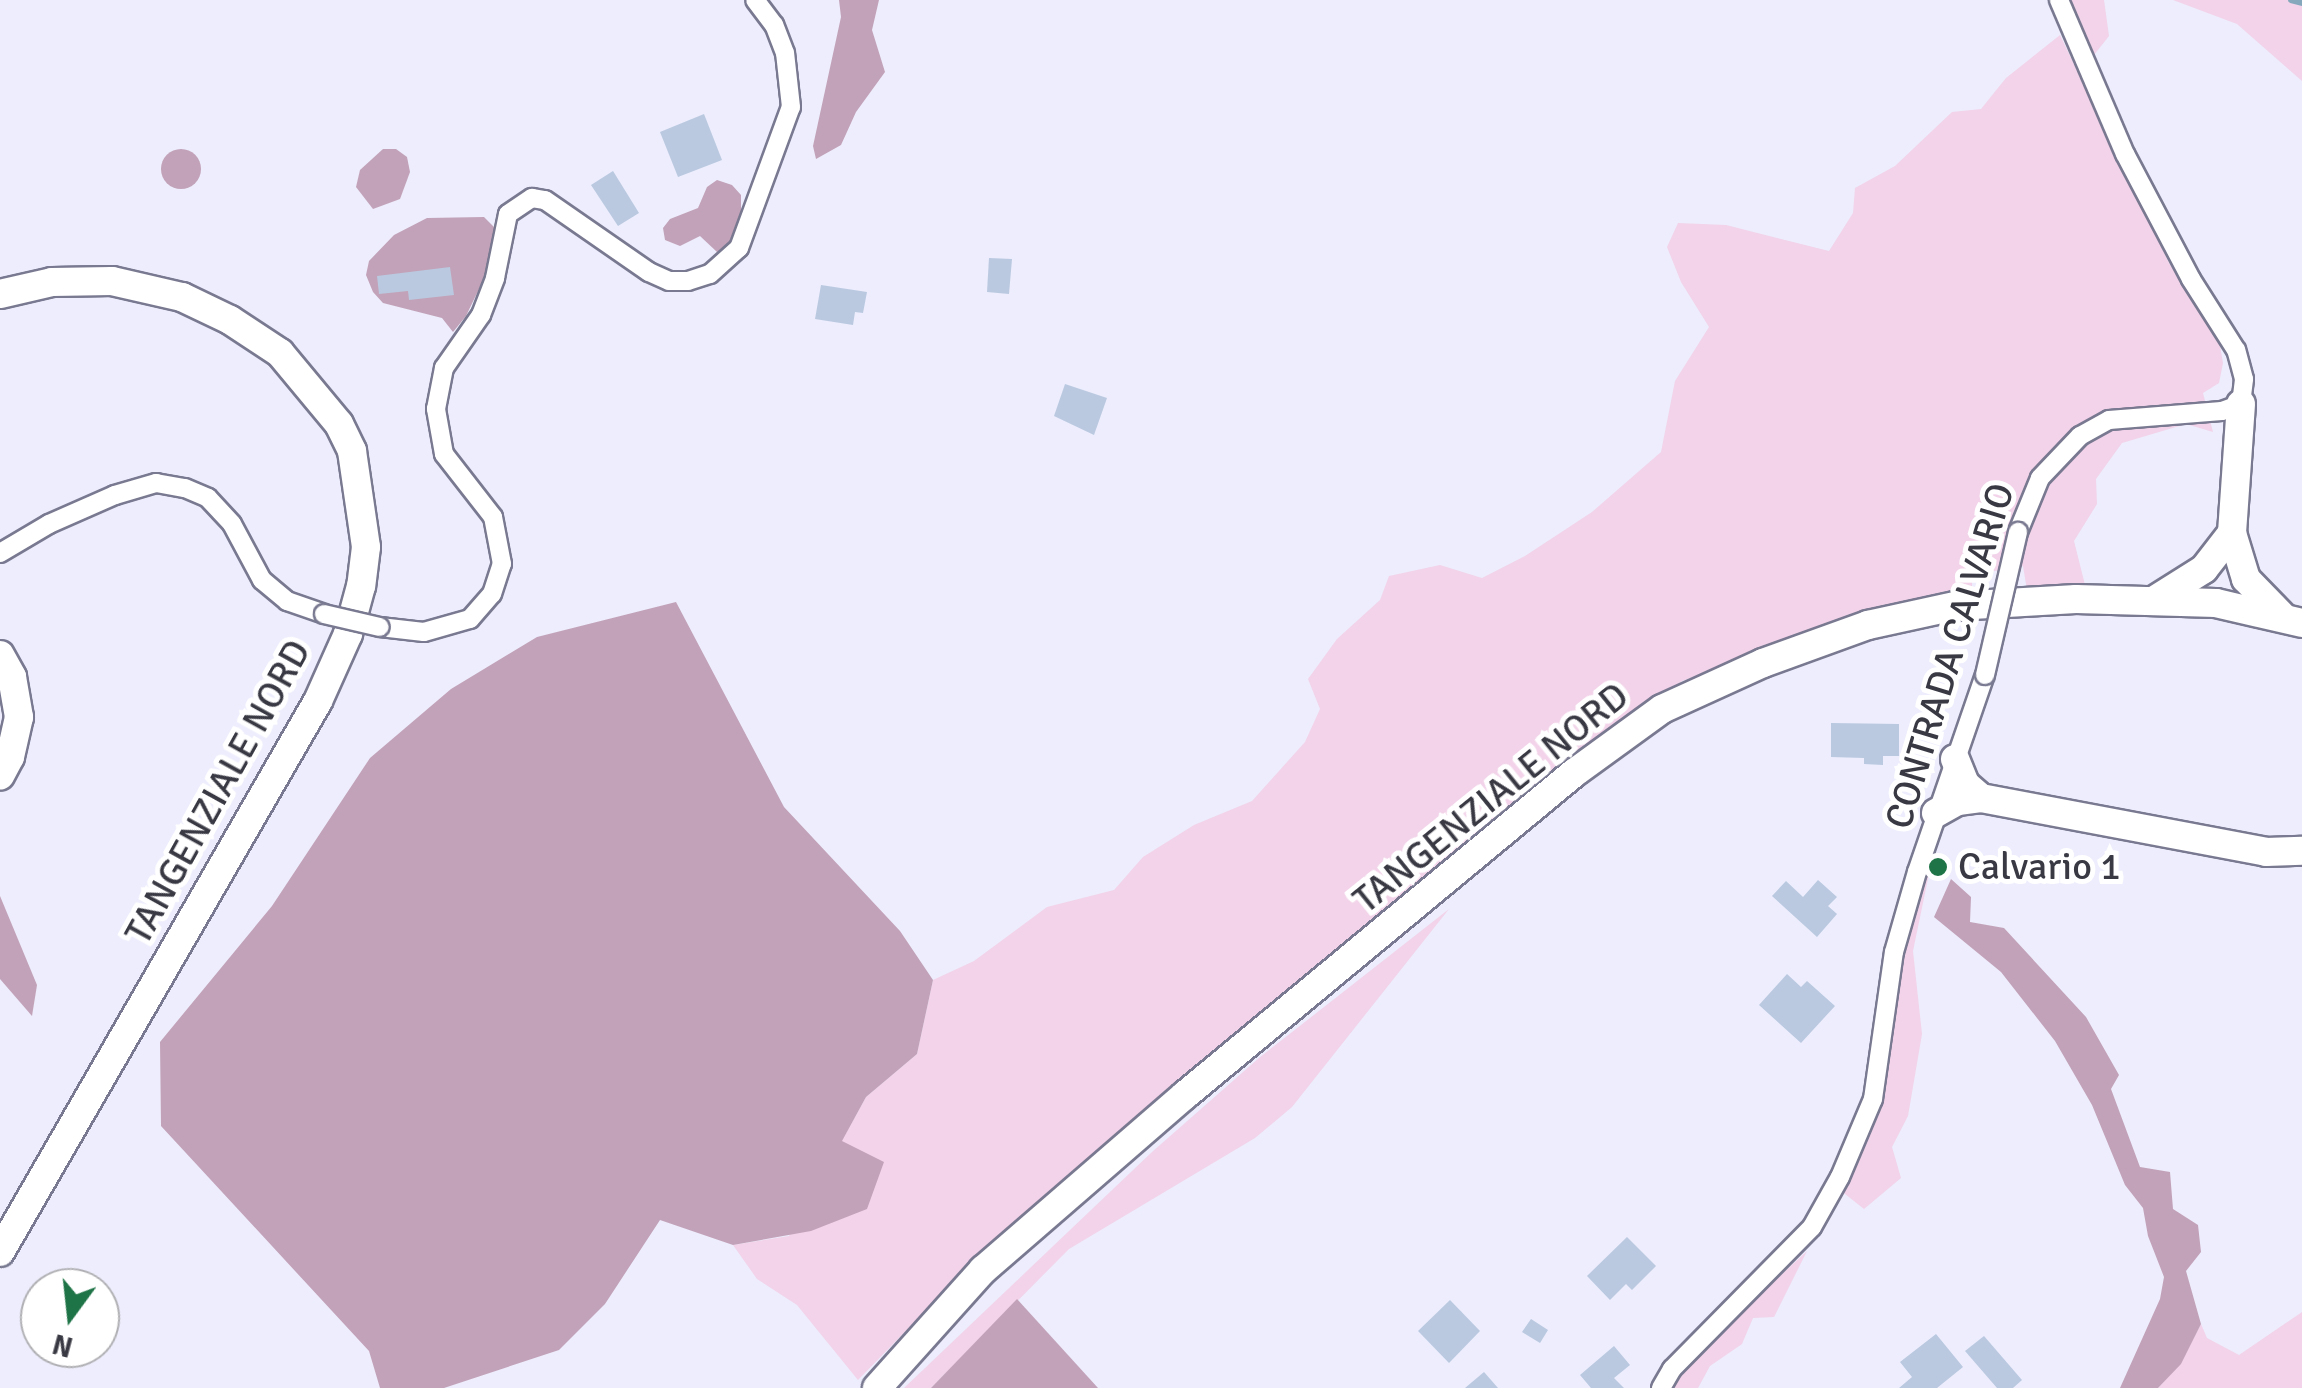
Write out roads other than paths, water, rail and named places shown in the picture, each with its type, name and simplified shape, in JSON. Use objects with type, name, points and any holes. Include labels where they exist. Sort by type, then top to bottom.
[{"type":"main road","name":"TANGENZIALE NORD","points":[[0,294],[52,282],[112,281],[182,297],[230,320],[280,353],[339,424],[352,450],[366,547],[361,586],[348,634],[318,702],[0,1252]]},
{"type":"main road","points":[[2241,404],[2232,533],[2246,579],[2292,620]]},
{"type":"main road","points":[[2153,601],[2204,569],[2232,533]]},
{"type":"main road","name":"TANGENZIALE NORD","points":[[877,1388],[984,1270],[1184,1095],[1574,773],[1662,709],[1764,663],[1851,631],[1938,610],[2048,600],[2153,601],[2216,603],[2292,620]]},
{"type":"main road","points":[[0,656],[12,676],[19,717],[10,757],[0,776]]},
{"type":"main road","points":[[1955,759],[1965,784],[1981,798]]},
{"type":"main road","points":[[1936,813],[1958,801],[1981,798],[2266,852],[2302,851]]},
{"type":"street","points":[[0,554],[49,524],[156,483],[185,488],[208,498],[232,524],[262,580],[287,601],[380,627],[424,632],[470,618],[492,594],[502,564],[493,517],[444,454],[436,409],[444,368],[481,315],[495,278],[508,214],[532,198],[545,200],[648,272],[668,281],[688,281],[710,274],[738,248],[792,107],[786,53],[774,25],[755,0]]},
{"type":"street","points":[[2059,0],[2125,154],[2191,279],[2236,350],[2244,379],[2241,404]]},
{"type":"street","name":"CONTRADA CALVARIO","points":[[1660,1388],[1672,1369],[1812,1227],[1840,1177],[1872,1099],[1894,952],[1936,813],[1985,675],[2018,532],[2040,478],[2056,456],[2080,436],[2109,420],[2222,411],[2241,404]]},
{"type":"waterway","points":[[2291,0],[2302,3]]},
{"type":"place","name":"Calvario 1","points":[[1938,867]]}]
